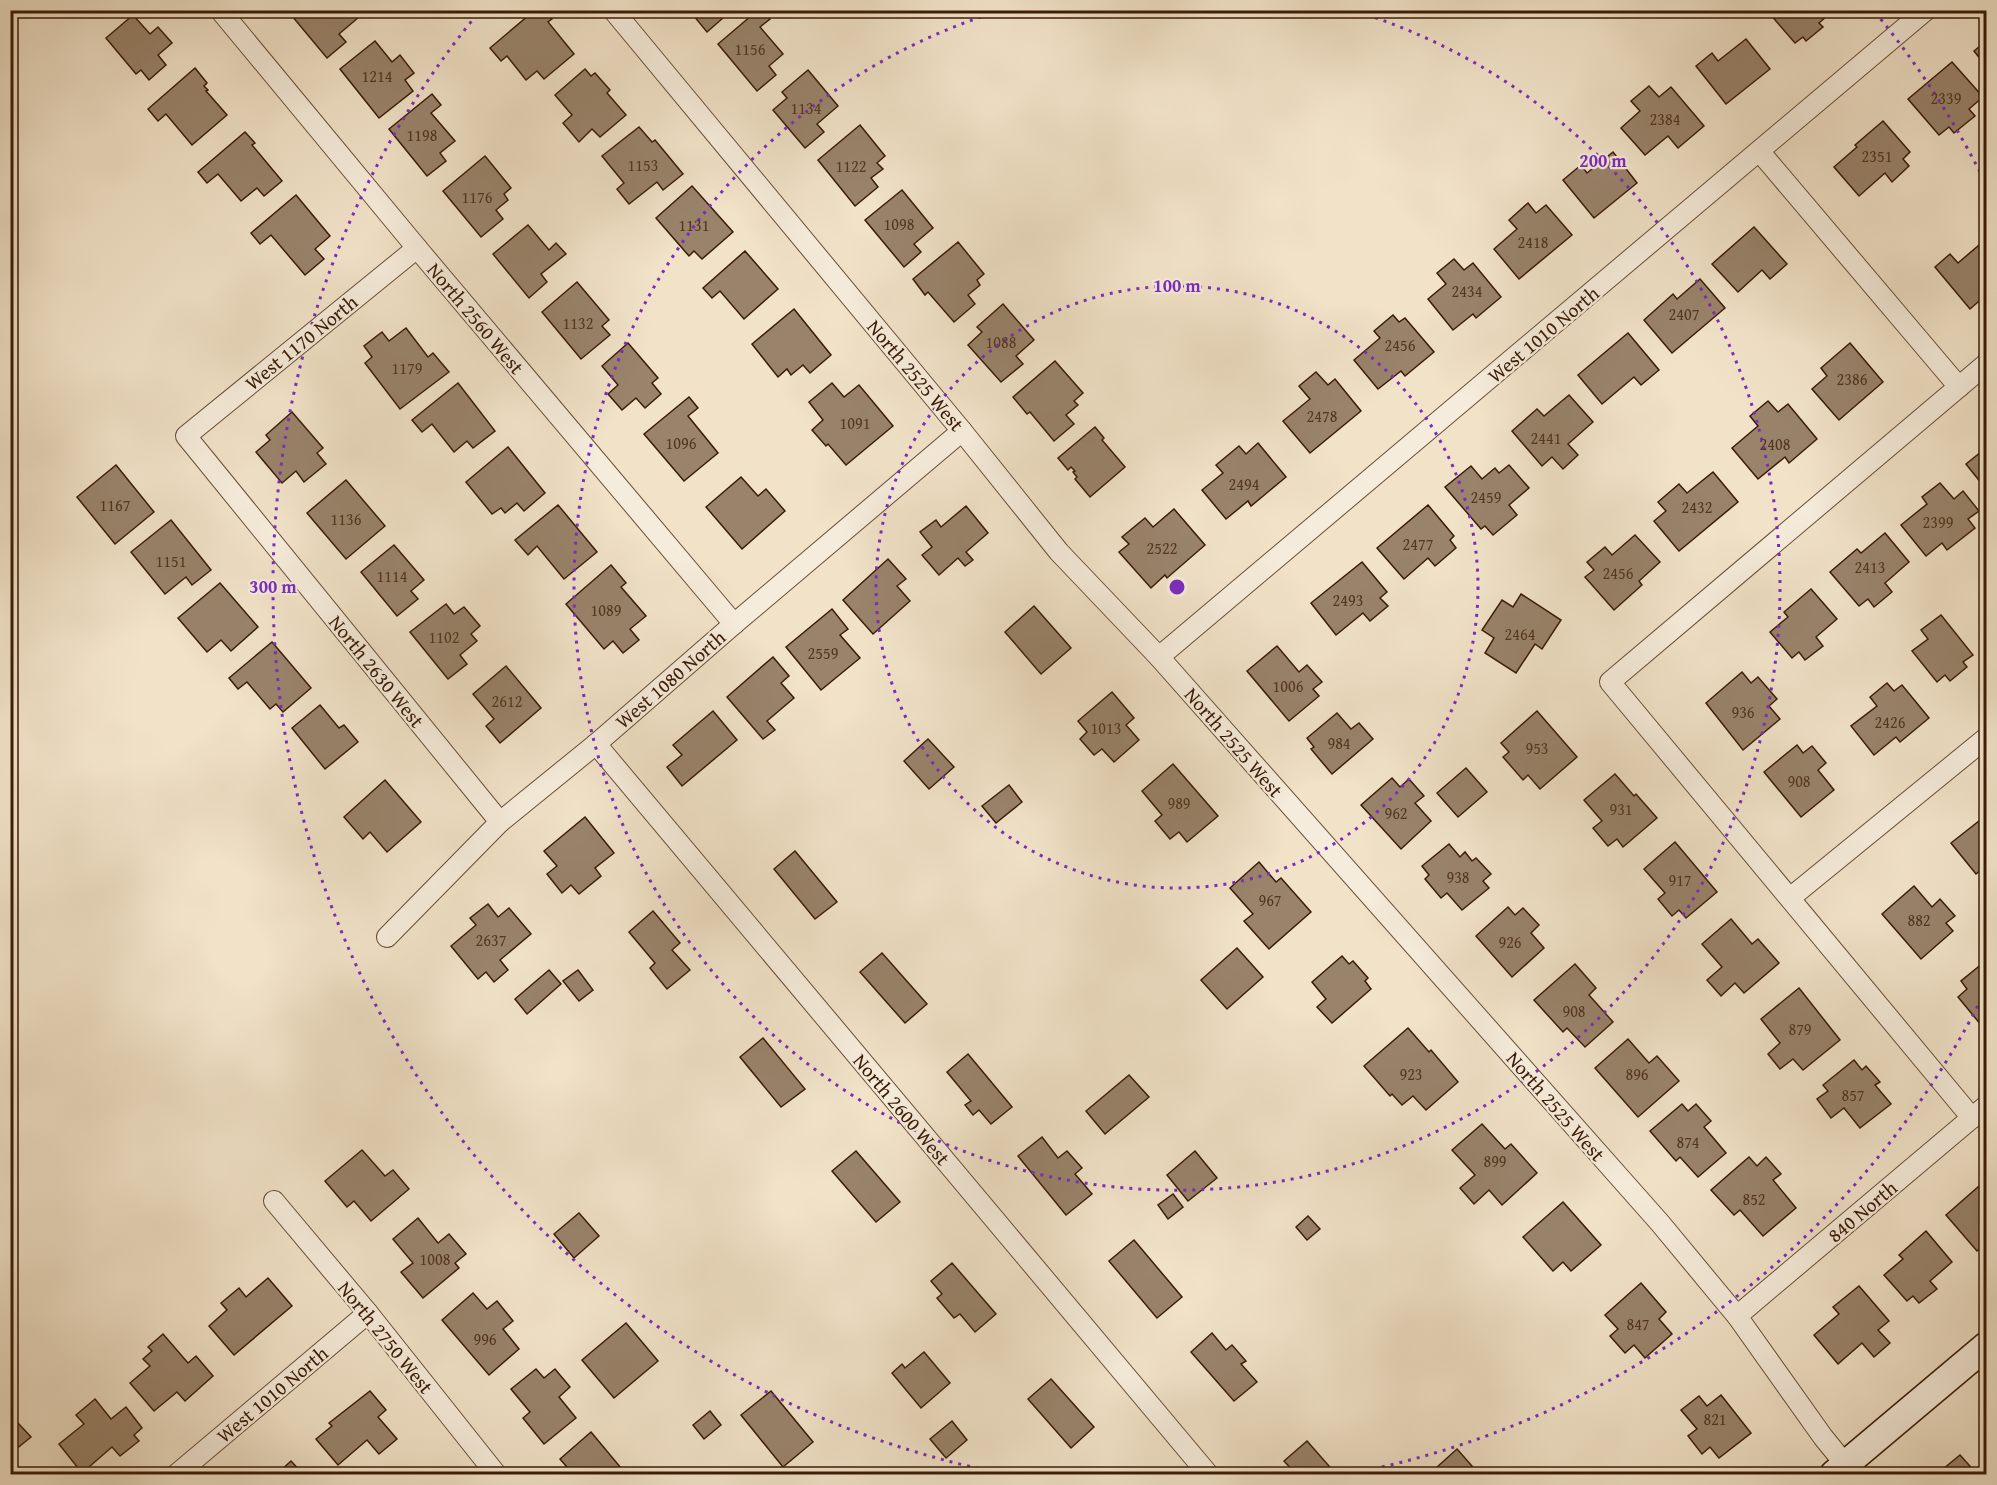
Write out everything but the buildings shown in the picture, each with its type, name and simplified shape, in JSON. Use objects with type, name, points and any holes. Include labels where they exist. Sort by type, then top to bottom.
[{"type":"street","name":"North 2560 West","points":[[220,10],[734,624]]},
{"type":"street","name":"North 2525 West","points":[[613,10],[962,431],[1059,552],[1159,657],[1660,1223],[1737,1316],[1823,1437],[1844,1471]]},
{"type":"street","name":"West 1010 North","points":[[1159,657],[1926,10]]},
{"type":"street","points":[[1760,152],[1959,387]]},
{"type":"street","name":"West 1170 North","points":[[186,436],[417,248]]},
{"type":"street","points":[[1979,1112],[1790,898],[1610,682],[1986,364]]},
{"type":"street","name":"West 1080 North","points":[[387,936],[500,822],[596,744],[962,431]]},
{"type":"street","name":"North 2630 West","points":[[186,436],[500,822]]},
{"type":"street","points":[[1790,898],[1986,738]]},
{"type":"street","name":"North 2600 West","points":[[596,744],[1208,1474]]},
{"type":"street","name":"840 North","points":[[1737,1316],[1979,1112]]},
{"type":"street","name":"North 2750 West","points":[[274,1201],[368,1313],[496,1474]]},
{"type":"street","name":"West 1010 North","points":[[177,1474],[368,1313]]},
{"type":"street","points":[[1844,1471],[1986,1346]]}]
